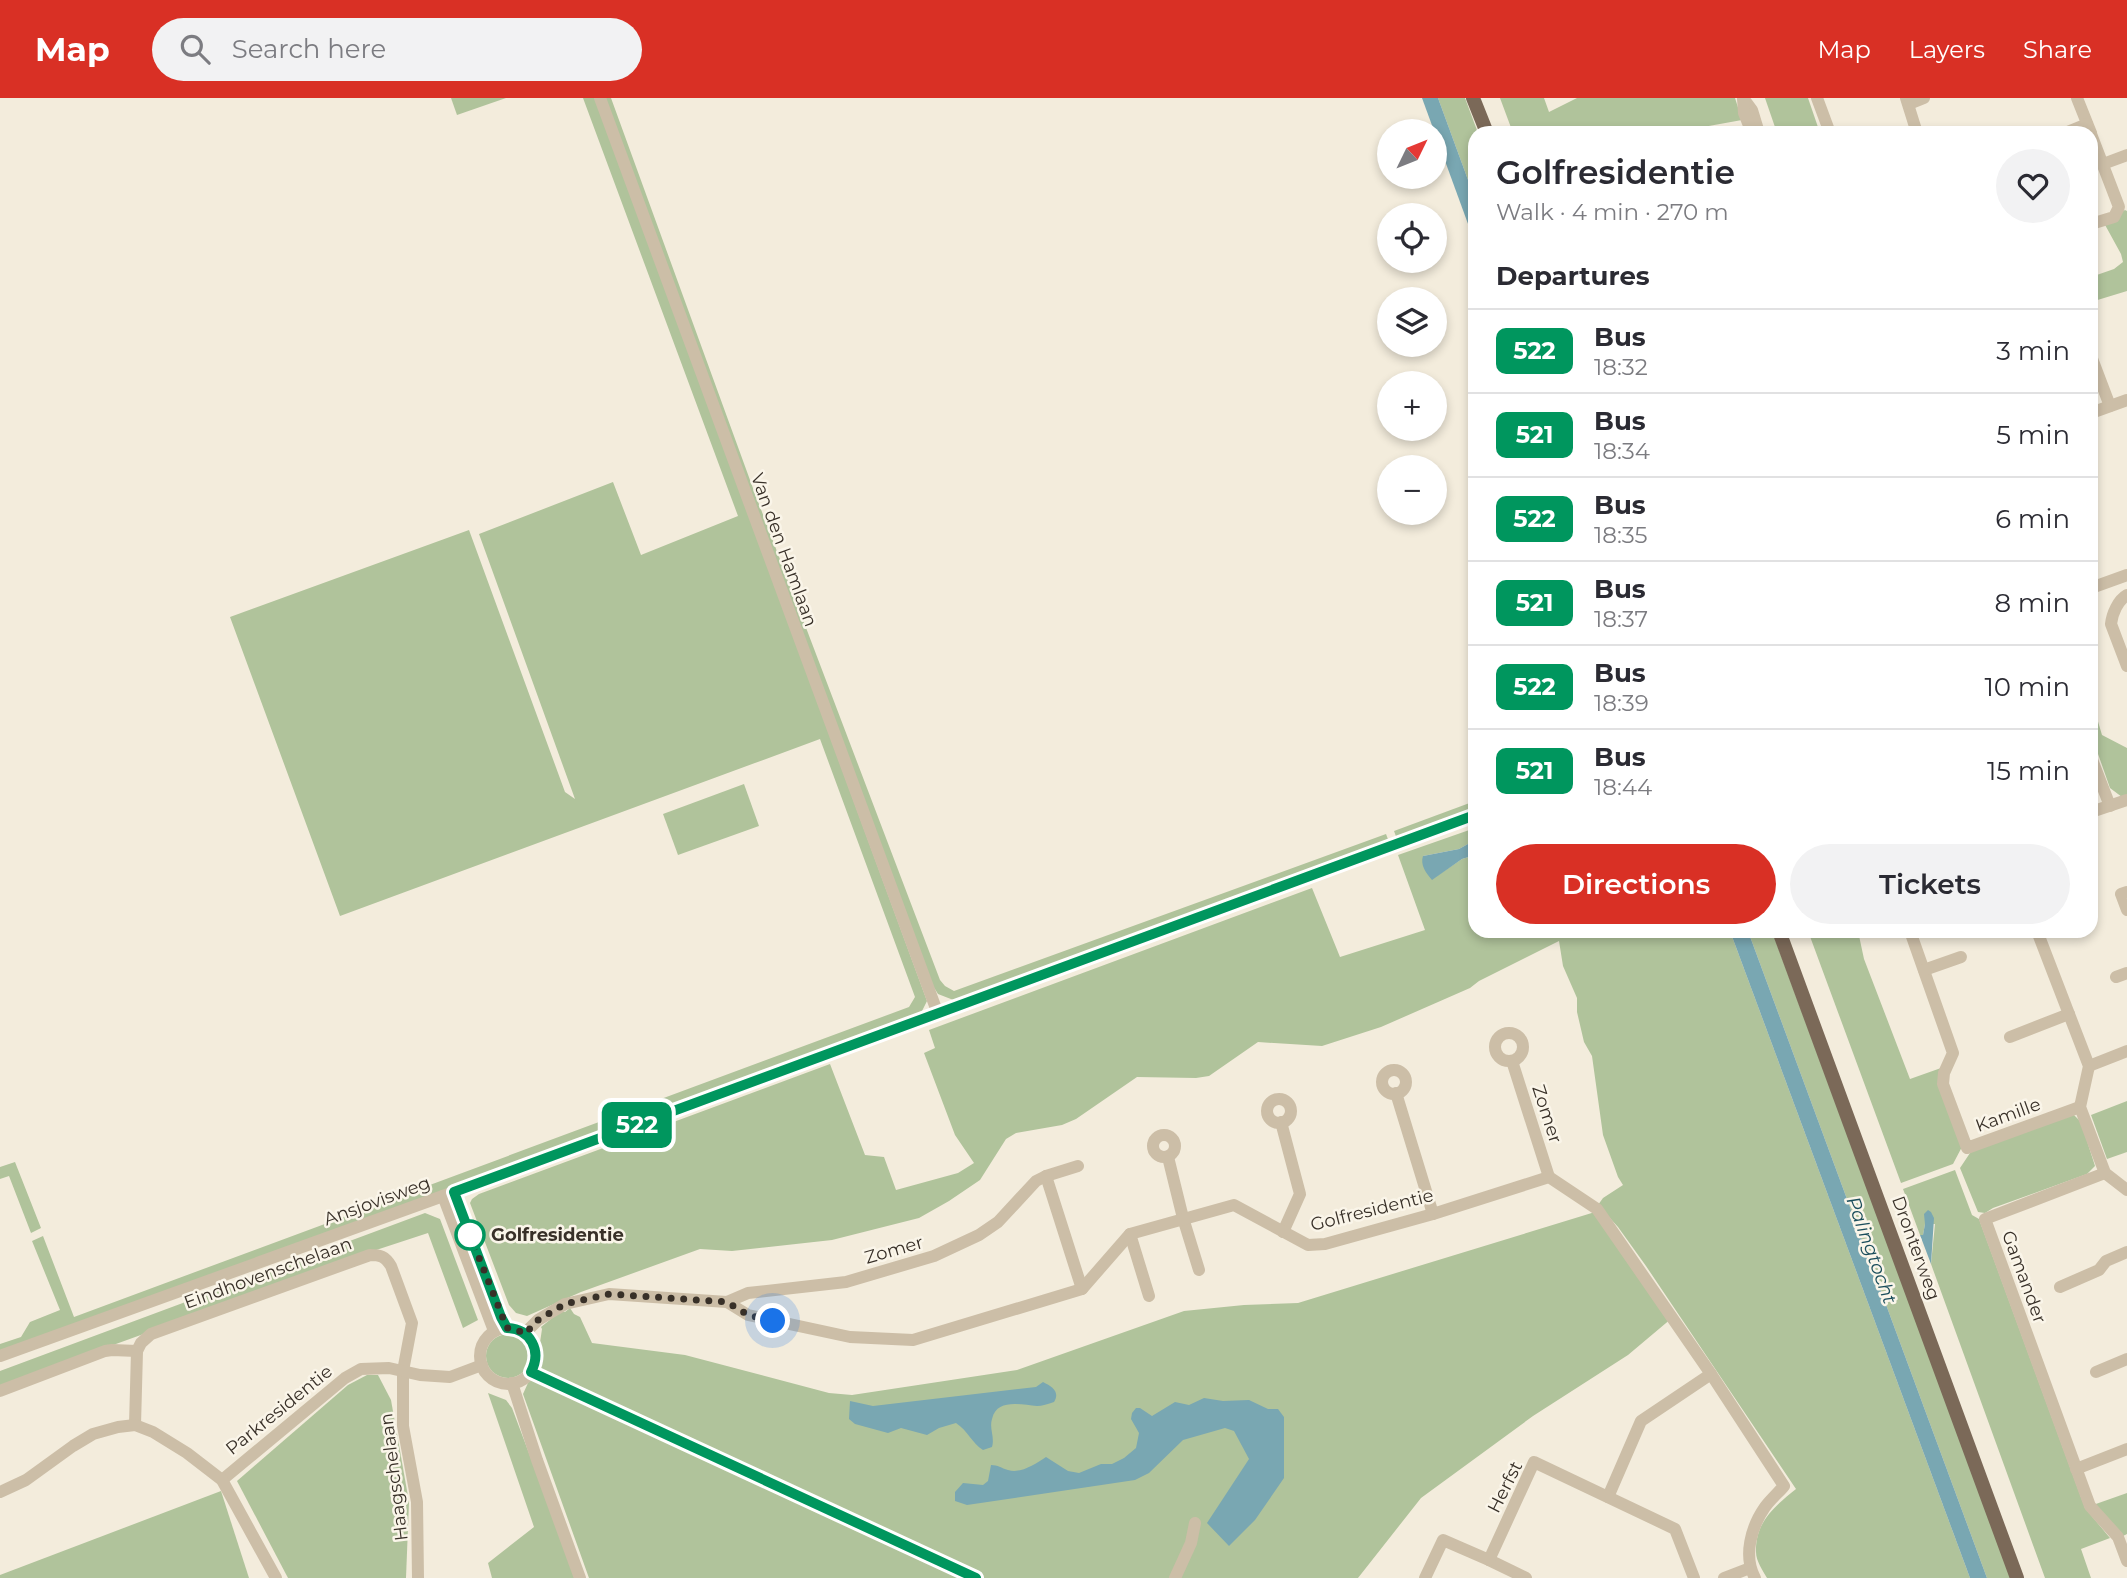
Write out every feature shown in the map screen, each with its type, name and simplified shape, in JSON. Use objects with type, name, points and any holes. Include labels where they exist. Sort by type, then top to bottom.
[{"type":"main road","points":[[1474,98],[1484,126]]},
{"type":"main road","name":"Dronterweg","points":[[1782,938],[2017,1578]]},
{"type":"street","name":"Van den Hamlaan","points":[[600,98],[937,1014]]},
{"type":"street","points":[[1749,126],[1744,113],[1743,98],[1752,110],[1757,126]]},
{"type":"street","points":[[1817,98],[1827,126]]},
{"type":"street","points":[[1915,126],[1907,101],[1924,98]]},
{"type":"street","points":[[2077,98],[2088,126]]},
{"type":"street","points":[[2098,151],[2119,207],[2114,216],[2098,222]]},
{"type":"street","points":[[2103,164],[2127,155]]},
{"type":"street","points":[[2098,374],[2110,406]]},
{"type":"street","points":[[2098,410],[2127,400]]},
{"type":"street","points":[[2098,585],[2127,575]]},
{"type":"street","points":[[2127,595],[2121,599],[2111,618],[2127,666]]},
{"type":"street","points":[[2098,775],[2110,806]]},
{"type":"street","points":[[2098,810],[2127,800]]},
{"type":"street","name":"Ansjovisweg","points":[[0,1356],[448,1194],[1468,818]]},
{"type":"street","points":[[2127,892],[2122,894],[2127,910]]},
{"type":"street","name":"Kamille","points":[[1913,938],[1953,1053],[1944,1073],[1943,1084],[1968,1148],[2080,1107]]},
{"type":"street","points":[[2040,938],[2089,1066],[2080,1107],[2105,1173],[2127,1190]]},
{"type":"street","points":[[1924,970],[1961,957]]},
{"type":"street","points":[[2010,1037],[2069,1014]]},
{"type":"street","points":[[2089,1066],[2127,1051]]},
{"type":"street","name":"Zomer","points":[[1512,1061],[1549,1177]]},
{"type":"street","points":[[1396,1093],[1433,1214]]},
{"type":"street","points":[[1281,1122],[1300,1194],[1283,1232]]},
{"type":"street","points":[[1167,1157],[1199,1270]]},
{"type":"street","name":"Zomer","points":[[727,1302],[748,1293],[846,1282],[934,1256],[979,1235],[998,1222],[1036,1181],[1046,1175],[1078,1166]]},
{"type":"street","name":"Gamander","points":[[2105,1173],[1984,1219],[2090,1506],[2118,1537],[2127,1561]]},
{"type":"street","points":[[1046,1175],[1082,1289]]},
{"type":"street","points":[[1549,1177],[1597,1209],[1711,1374],[1784,1486],[1765,1507],[1754,1528],[1749,1554],[1752,1573],[1724,1578]]},
{"type":"street","name":"Golfresidentie","points":[[1130,1234],[1234,1205],[1308,1245],[1325,1244],[1433,1214],[1549,1177]]},
{"type":"street","points":[[448,1194],[500,1329]]},
{"type":"street","points":[[525,1334],[538,1320],[565,1304],[609,1294],[727,1302],[748,1315],[850,1337],[913,1340],[1082,1289],[1130,1234]]},
{"type":"street","points":[[1130,1234],[1149,1296]]},
{"type":"street","points":[[2060,1287],[2099,1270],[2106,1261],[2127,1252]]},
{"type":"street","name":"Eindhovenschelaan","points":[[137,1351],[141,1343],[151,1335],[370,1255],[381,1255],[391,1266],[412,1324],[402,1371]]},
{"type":"street","points":[[500,1329],[515,1329],[525,1334],[536,1352],[531,1372],[522,1380],[512,1383],[491,1378],[482,1365],[481,1348],[486,1338],[500,1329]]},
{"type":"street","points":[[0,1391],[105,1352],[137,1351],[135,1425]]},
{"type":"street","points":[[2096,1372],[2127,1359]]},
{"type":"street","name":"Parkresidentie","points":[[222,1480],[345,1378],[361,1369],[389,1368],[420,1375],[450,1377],[482,1365]]},
{"type":"street","name":"Haagschelaan","points":[[402,1371],[403,1426],[417,1502],[418,1578]]},
{"type":"street","points":[[531,1372],[976,1578]]},
{"type":"street","points":[[1608,1497],[1641,1421],[1711,1374]]},
{"type":"street","points":[[512,1383],[580,1578]]},
{"type":"street","points":[[0,1492],[26,1480],[93,1434],[135,1425],[165,1439],[222,1480],[276,1578]]},
{"type":"street","points":[[2076,1469],[2127,1449]]},
{"type":"street","name":"Herfst","points":[[1489,1559],[1534,1462],[1675,1529],[1694,1578]]},
{"type":"street","points":[[1175,1578],[1191,1543],[1195,1523]]},
{"type":"street","points":[[1425,1578],[1443,1540],[1526,1578]]},
{"type":"green space","points":[[451,98],[506,98],[457,115]]},
{"type":"green space","points":[[583,98],[596,98],[927,1001],[915,1017],[0,1355],[0,1344],[21,1337],[30,1322],[60,1310],[32,1241],[43,1236],[74,1317],[909,1007],[915,997],[820,739],[340,916],[230,617],[469,530],[565,792],[575,799],[479,534],[613,482],[641,555],[738,516]]},
{"type":"green space","points":[[603,98],[611,98],[754,491],[940,980],[945,986],[954,991],[1386,834],[1389,842],[956,1001],[938,994]]},
{"type":"green space","points":[[1438,98],[1465,98],[1475,126],[1468,126],[1468,180]]},
{"type":"green space","points":[[1500,98],[1544,98],[1549,112],[1577,98],[1735,98],[1742,120],[1709,126],[1510,126]]},
{"type":"green space","points":[[1765,98],[1808,98],[1818,126],[1775,126]]},
{"type":"green space","points":[[2127,211],[2127,291],[2098,300],[2098,275],[2114,269],[2123,262],[2104,223]]},
{"type":"green space","points":[[2098,722],[2102,735],[2127,748],[2127,795],[2122,797],[2110,788],[2098,754]]},
{"type":"green space","points":[[744,784],[759,826],[678,855],[663,814]]},
{"type":"green space","points":[[1468,804],[1468,813],[1397,839],[1394,831]]},
{"type":"green space","points":[[1468,830],[1468,844],[1459,849],[1423,856],[1432,879],[1468,857],[1468,938],[1733,938],[1970,1578],[1767,1578],[1756,1555],[1759,1532],[1774,1508],[1796,1489],[1646,1266],[1618,1227],[1598,1205],[1603,1198],[1623,1185],[1603,1135],[1592,1056],[1584,1042],[1577,1012],[1577,998],[1563,966],[1559,941],[1470,988],[1381,1027],[1322,1046],[1258,1042],[1209,1076],[1137,1077],[1076,1119],[1062,1125],[1016,1133],[1006,1139],[980,1180],[919,1218],[832,1240],[732,1251],[700,1249],[581,1292],[527,1316],[516,1313],[509,1305],[470,1203],[479,1194],[830,1064],[865,1155],[884,1157],[896,1190],[958,1173],[974,1163],[955,1135],[924,1053],[935,1048],[929,1030],[1312,888],[1340,957],[1425,930],[1398,855]]},
{"type":"green space","points":[[1751,938],[1775,938],[2011,1578],[1987,1578]]},
{"type":"green space","points":[[1811,938],[1860,938],[1864,959],[1910,1079],[1941,1068],[1964,1143],[1953,1164],[1901,1183]]},
{"type":"green space","points":[[2127,1101],[2127,1152],[2107,1159],[2091,1115]]},
{"type":"green space","points":[[2072,1113],[2081,1122],[2095,1166],[2087,1174],[1985,1213],[1978,1212],[1960,1168],[1972,1150]]},
{"type":"green space","points":[[15,1162],[41,1228],[31,1233],[9,1176],[0,1179],[0,1167]]},
{"type":"green space","points":[[1955,1170],[1972,1215],[1979,1219],[2085,1508],[2110,1538],[2081,1549],[2091,1578],[2045,1578],[1931,1264],[1935,1224],[1925,1224],[1923,1235],[1920,1235],[1903,1189]]},
{"type":"green space","points":[[1595,1212],[1672,1318],[1628,1355],[1533,1416],[1421,1498],[1358,1578],[589,1578],[523,1394],[537,1363],[541,1327],[561,1311],[565,1312],[570,1308],[580,1317],[592,1343],[685,1355],[829,1393],[852,1395],[1017,1370],[1184,1311],[1298,1303]]},
{"type":"green space","points":[[425,1213],[440,1219],[478,1320],[463,1328],[428,1233],[0,1386],[0,1371]]},
{"type":"green space","points":[[508,1334],[524,1340],[530,1356],[524,1372],[508,1378],[492,1372],[486,1356],[492,1340]]},
{"type":"green space","points":[[367,1375],[378,1375],[391,1400],[409,1502],[406,1578],[288,1578],[237,1481],[348,1385]]},
{"type":"green space","points":[[488,1393],[506,1400],[512,1408],[576,1578],[492,1578],[488,1563],[534,1527]]},
{"type":"green space","points":[[221,1491],[249,1578],[0,1578],[0,1575]]},
{"type":"green space","points":[[2127,1493],[2127,1534],[2121,1537],[2093,1505]]},
{"type":"water","points":[[1422,98],[1438,98],[1446,119],[1430,119]]},
{"type":"water","points":[[1447,123],[1468,180],[1468,224],[1447,166]]},
{"type":"water","points":[[1468,844],[1468,857],[1432,880],[1423,866],[1423,856],[1459,849]]},
{"type":"water","points":[[1733,938],[1751,938],[1987,1578],[1970,1578]]},
{"type":"water","points":[[1928,1210],[1934,1218],[1931,1264],[1920,1235],[1923,1235],[1924,1214]]},
{"type":"water","points":[[1043,1382],[1054,1390],[1054,1402],[1039,1406],[1010,1404],[999,1408],[991,1423],[992,1447],[983,1450],[956,1423],[927,1435],[901,1428],[888,1433],[855,1424],[849,1419],[850,1401],[873,1406],[1036,1387]]},
{"type":"water","points":[[1204,1398],[1223,1401],[1249,1400],[1268,1409],[1278,1409],[1284,1417],[1284,1478],[1255,1520],[1229,1546],[1207,1523],[1249,1459],[1234,1431],[1225,1428],[1183,1440],[1149,1473],[1135,1480],[967,1505],[955,1501],[955,1492],[963,1483],[983,1485],[988,1481],[991,1465],[1018,1471],[1046,1457],[1068,1471],[1079,1473],[1101,1464],[1112,1464],[1136,1448],[1139,1433],[1131,1419],[1136,1408],[1152,1416],[1175,1402],[1189,1405]]},
{"type":"bus line","name":"522","points":[[976,1578],[531,1372],[536,1357],[532,1342],[520,1331],[507,1328],[501,1317],[454,1192],[1468,818]]},
{"type":"place","name":"Golfresidentie","points":[[470,1235]]},
{"type":"route","points":[[470,1235],[507,1328],[525,1334],[538,1320],[565,1304],[609,1294],[727,1302],[748,1315],[773,1321]]},
{"type":"water label","name":"Palingtocht","points":[[1872,1250]]}]
